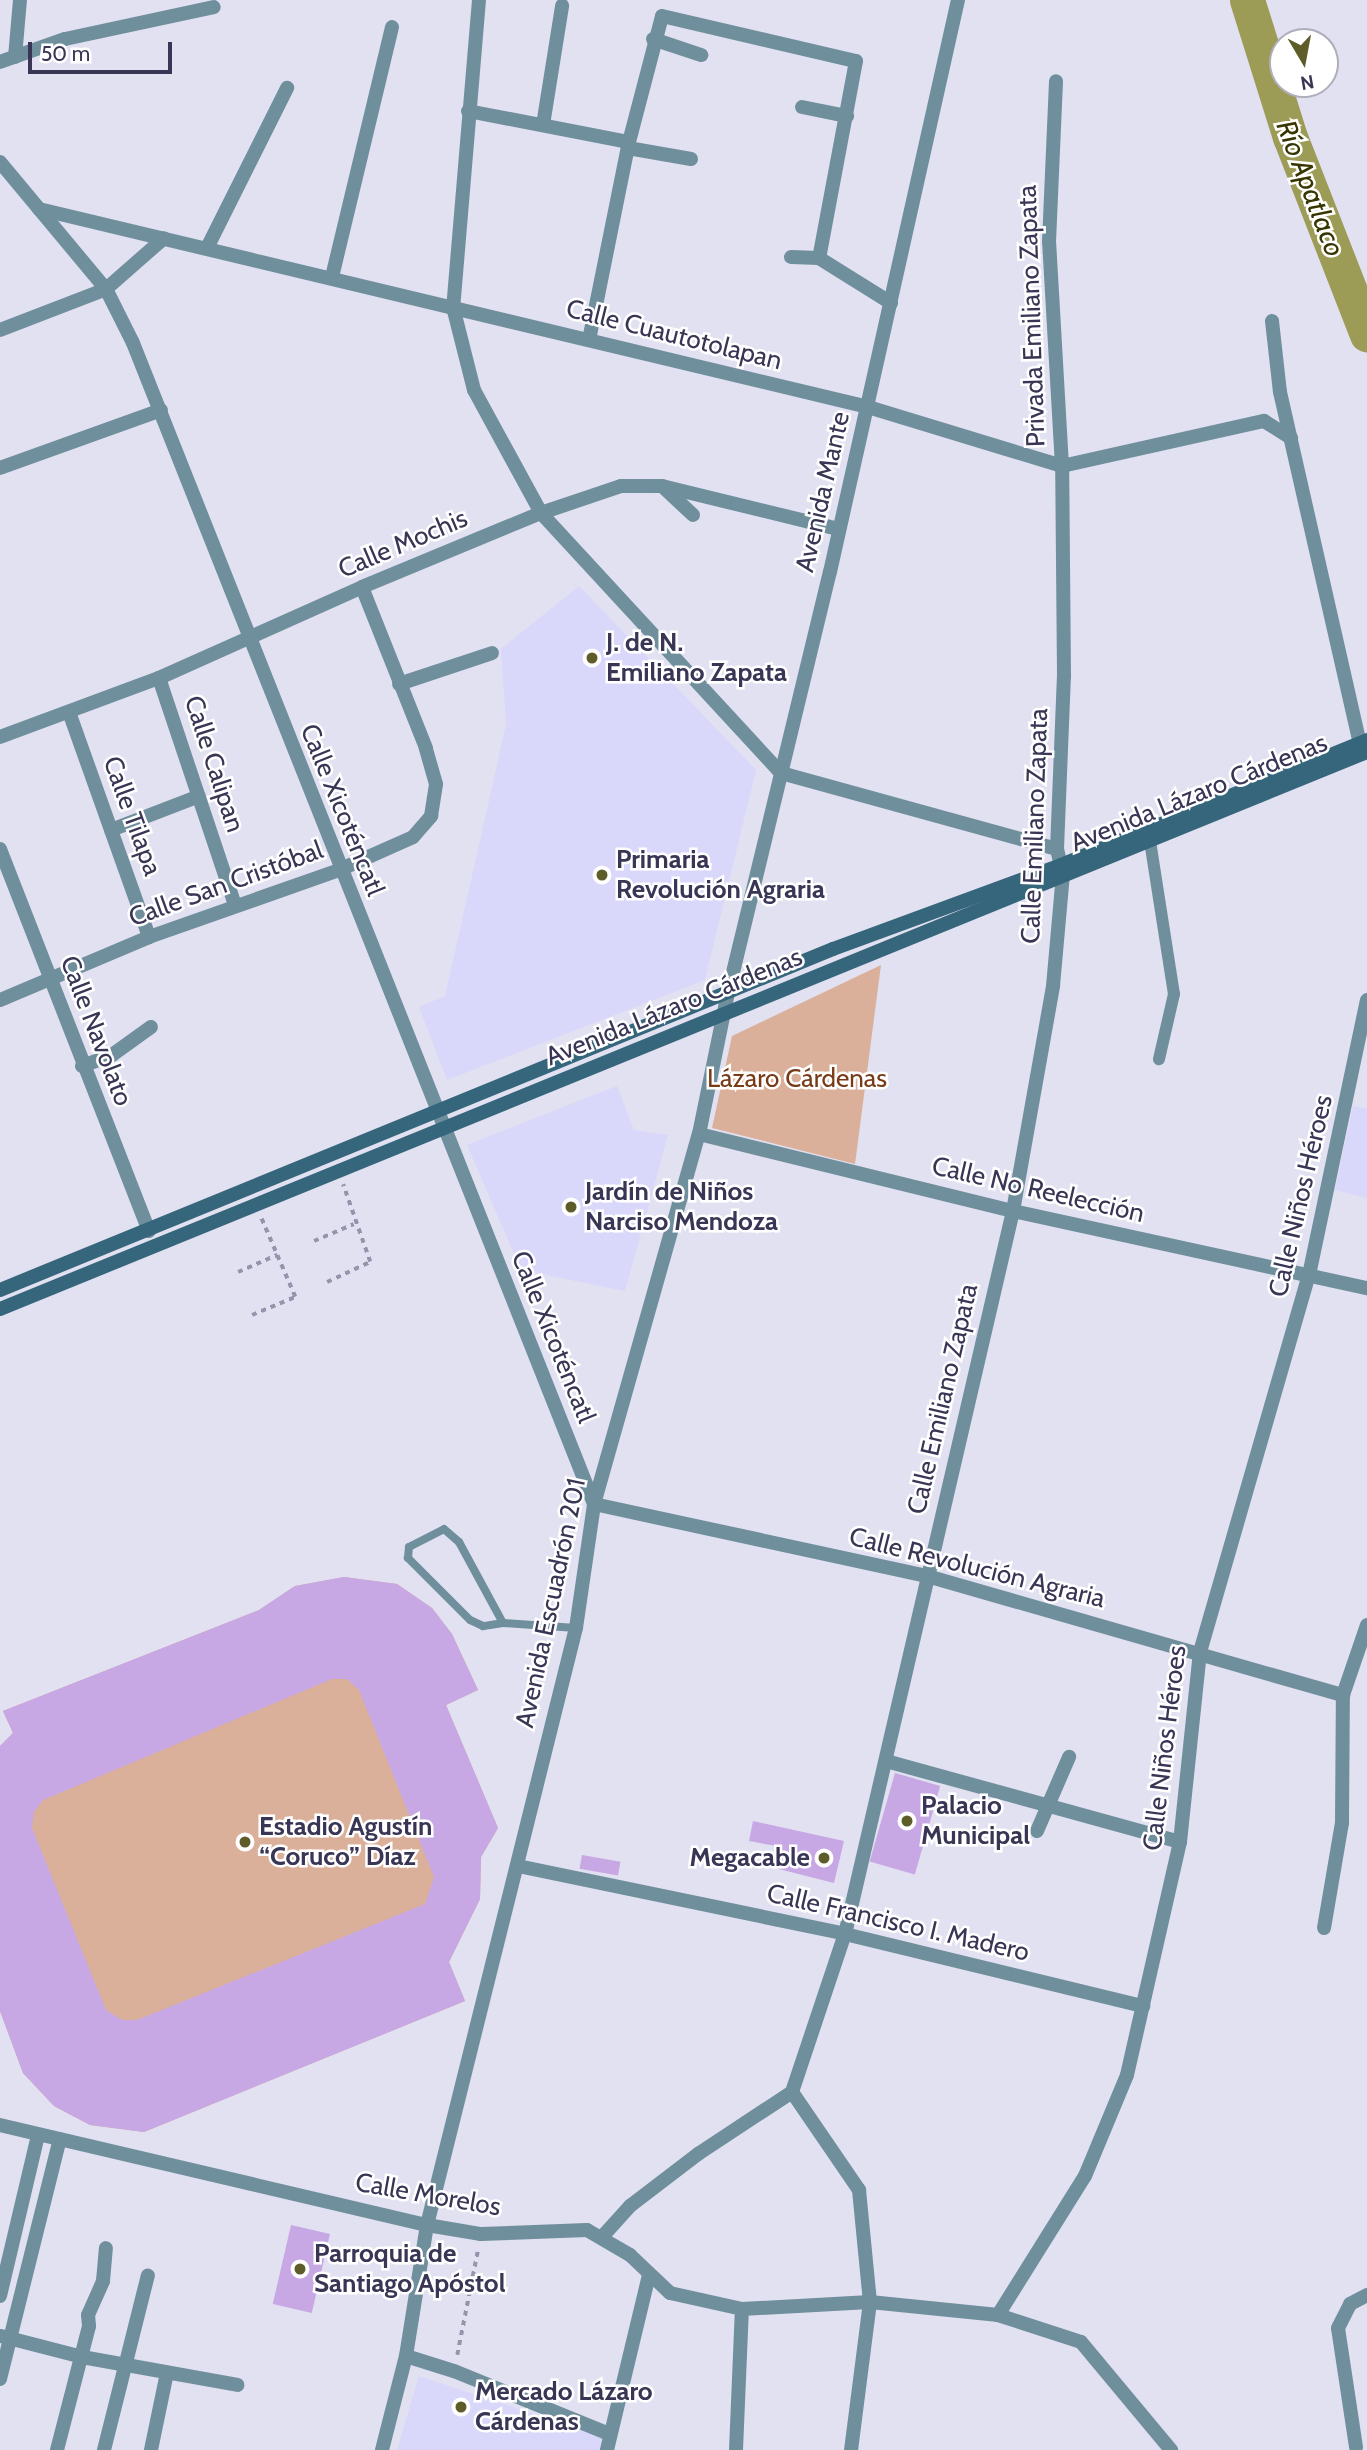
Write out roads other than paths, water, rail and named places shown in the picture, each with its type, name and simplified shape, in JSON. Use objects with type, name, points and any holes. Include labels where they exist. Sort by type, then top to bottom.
[{"type":"main road","name":"Avenida Lázaro Cárdenas","points":[[0,1290],[437,1114],[728,993],[1062,870],[1150,841],[1364,747]]},
{"type":"main road","name":"Avenida Lázaro Cárdenas","points":[[4,1308],[339,1173],[1062,870],[1364,747]]},
{"type":"main road","points":[[0,1290],[4,1308]]},
{"type":"street","points":[[15,57],[20,0]]},
{"type":"street","points":[[479,0],[453,307],[474,390],[541,513],[781,774],[1057,849]]},
{"type":"street","name":"Avenida Mante","points":[[728,993],[868,407],[958,0]]},
{"type":"street","points":[[543,125],[562,6]]},
{"type":"street","points":[[0,62],[65,39],[214,7]]},
{"type":"street","points":[[590,340],[628,145],[653,40],[658,20],[669,15],[853,58],[858,66],[819,258]]},
{"type":"street","points":[[332,277],[392,27]]},
{"type":"street","points":[[653,40],[701,55]]},
{"type":"street","name":"Privada Emiliano Zapata","points":[[1056,81],[1049,242],[1062,466]]},
{"type":"street","points":[[208,246],[287,88]]},
{"type":"street","points":[[802,107],[847,116]]},
{"type":"street","points":[[468,111],[691,159]]},
{"type":"street","name":"Calle Xicoténcatl","points":[[0,162],[106,289],[161,410],[339,870],[594,1504]]},
{"type":"street","name":"Calle Cuautotolapan","points":[[39,209],[208,246],[868,407],[1062,466],[1264,421],[1291,438]]},
{"type":"street","points":[[0,330],[106,289],[163,238]]},
{"type":"street","points":[[791,257],[819,258],[891,303]]},
{"type":"street","points":[[1272,321],[1277,374],[1364,747]]},
{"type":"street","points":[[0,468],[161,410]]},
{"type":"street","name":"Calle Emiliano Zapata","points":[[792,2092],[845,1934],[1013,1211],[1050,1010],[1062,870],[1057,849],[1064,676],[1062,466]]},
{"type":"street","name":"Calle Mochis","points":[[0,737],[159,678],[362,587],[541,513],[621,486],[662,486],[839,529]]},
{"type":"street","points":[[662,486],[693,515]]},
{"type":"street","name":"Calle San Cristóbal","points":[[0,1000],[50,982],[149,937],[339,870],[413,836],[431,817],[436,783],[362,587]]},
{"type":"street","points":[[399,684],[492,653]]},
{"type":"street","name":"Calle Calipan","points":[[159,678],[235,905]]},
{"type":"street","name":"Calle Tilapa","points":[[69,712],[149,937]]},
{"type":"street","points":[[111,830],[199,796]]},
{"type":"street","points":[[1150,841],[1174,994],[1159,1059]]},
{"type":"street","name":"Calle Navolato","points":[[0,849],[82,1066],[149,1231]]},
{"type":"street","name":"Avenida Escuadrón 201","points":[[382,2450],[406,2356],[427,2225],[576,1628],[594,1504],[699,1134],[728,993]]},
{"type":"street","name":"Calle Niños Héroes","points":[[998,2315],[1085,2176],[1127,2075],[1180,1842],[1200,1653],[1309,1275],[1367,1000]]},
{"type":"street","points":[[82,1066],[112,1055],[151,1027]]},
{"type":"street","name":"Calle No Reelección","points":[[699,1134],[1013,1211],[1367,1288]]},
{"type":"street","name":"Calle Revolución Agraria","points":[[594,1504],[927,1576],[1343,1695]]},
{"type":"street","points":[[1324,1927],[1342,1823],[1343,1695],[1367,1625]]},
{"type":"street","points":[[1037,1831],[1069,1757]]},
{"type":"street","points":[[886,1761],[1049,1803],[1180,1842]]},
{"type":"street","name":"Calle Francisco I. Madero","points":[[518,1866],[845,1934],[1143,2006]]},
{"type":"street","points":[[602,2237],[630,2206],[688,2161],[792,2092],[859,2190],[870,2302],[850,2450]]},
{"type":"street","name":"Calle Morelos","points":[[0,2125],[427,2225],[481,2234],[587,2230],[630,2255],[670,2293],[742,2309],[870,2302],[998,2315],[1081,2342],[1101,2361],[1171,2450]]},
{"type":"street","points":[[0,2296],[38,2135]]},
{"type":"street","points":[[0,2379],[5,2337],[60,2139]]},
{"type":"street","points":[[57,2450],[82,2357],[88,2315],[103,2281],[106,2248]]},
{"type":"street","points":[[607,2450],[649,2275]]},
{"type":"street","points":[[104,2450],[148,2276]]},
{"type":"street","points":[[1357,2447],[1338,2328],[1350,2304],[1367,2295]]},
{"type":"street","points":[[736,2450],[742,2309]]},
{"type":"street","points":[[5,2337],[82,2357],[237,2385]]},
{"type":"street","points":[[406,2356],[454,2371],[609,2434]]},
{"type":"street","points":[[151,2450],[167,2373]]},
{"type":"lane","points":[[503,1623],[452,1533],[444,1529],[409,1547],[408,1558],[470,1620],[483,1626],[503,1623],[576,1628]]},
{"type":"waterway","name":"Río Apatlaco","points":[[1247,0],[1290,137],[1367,335]]},
{"type":"place","name":"J. de N. Emiliano Zapata","points":[[592,658]]},
{"type":"place","name":"Primaria Revolución Agraria","points":[[602,875]]},
{"type":"place","name":"Jardín de Niños Narciso Mendoza","points":[[571,1207]]},
{"type":"place","name":"Palacio Municipal","points":[[907,1821]]},
{"type":"place","name":"Estadio Agustín “Coruco” Díaz","points":[[245,1842]]},
{"type":"place","name":"Megacable","points":[[824,1858]]},
{"type":"place","name":"Parroquia de Santiago Apóstol","points":[[300,2269]]},
{"type":"place","name":"Mercado Lázaro Cárdenas","points":[[461,2407]]},
{"type":"park label","name":"Lázaro Cárdenas","points":[[797,1079]]}]
